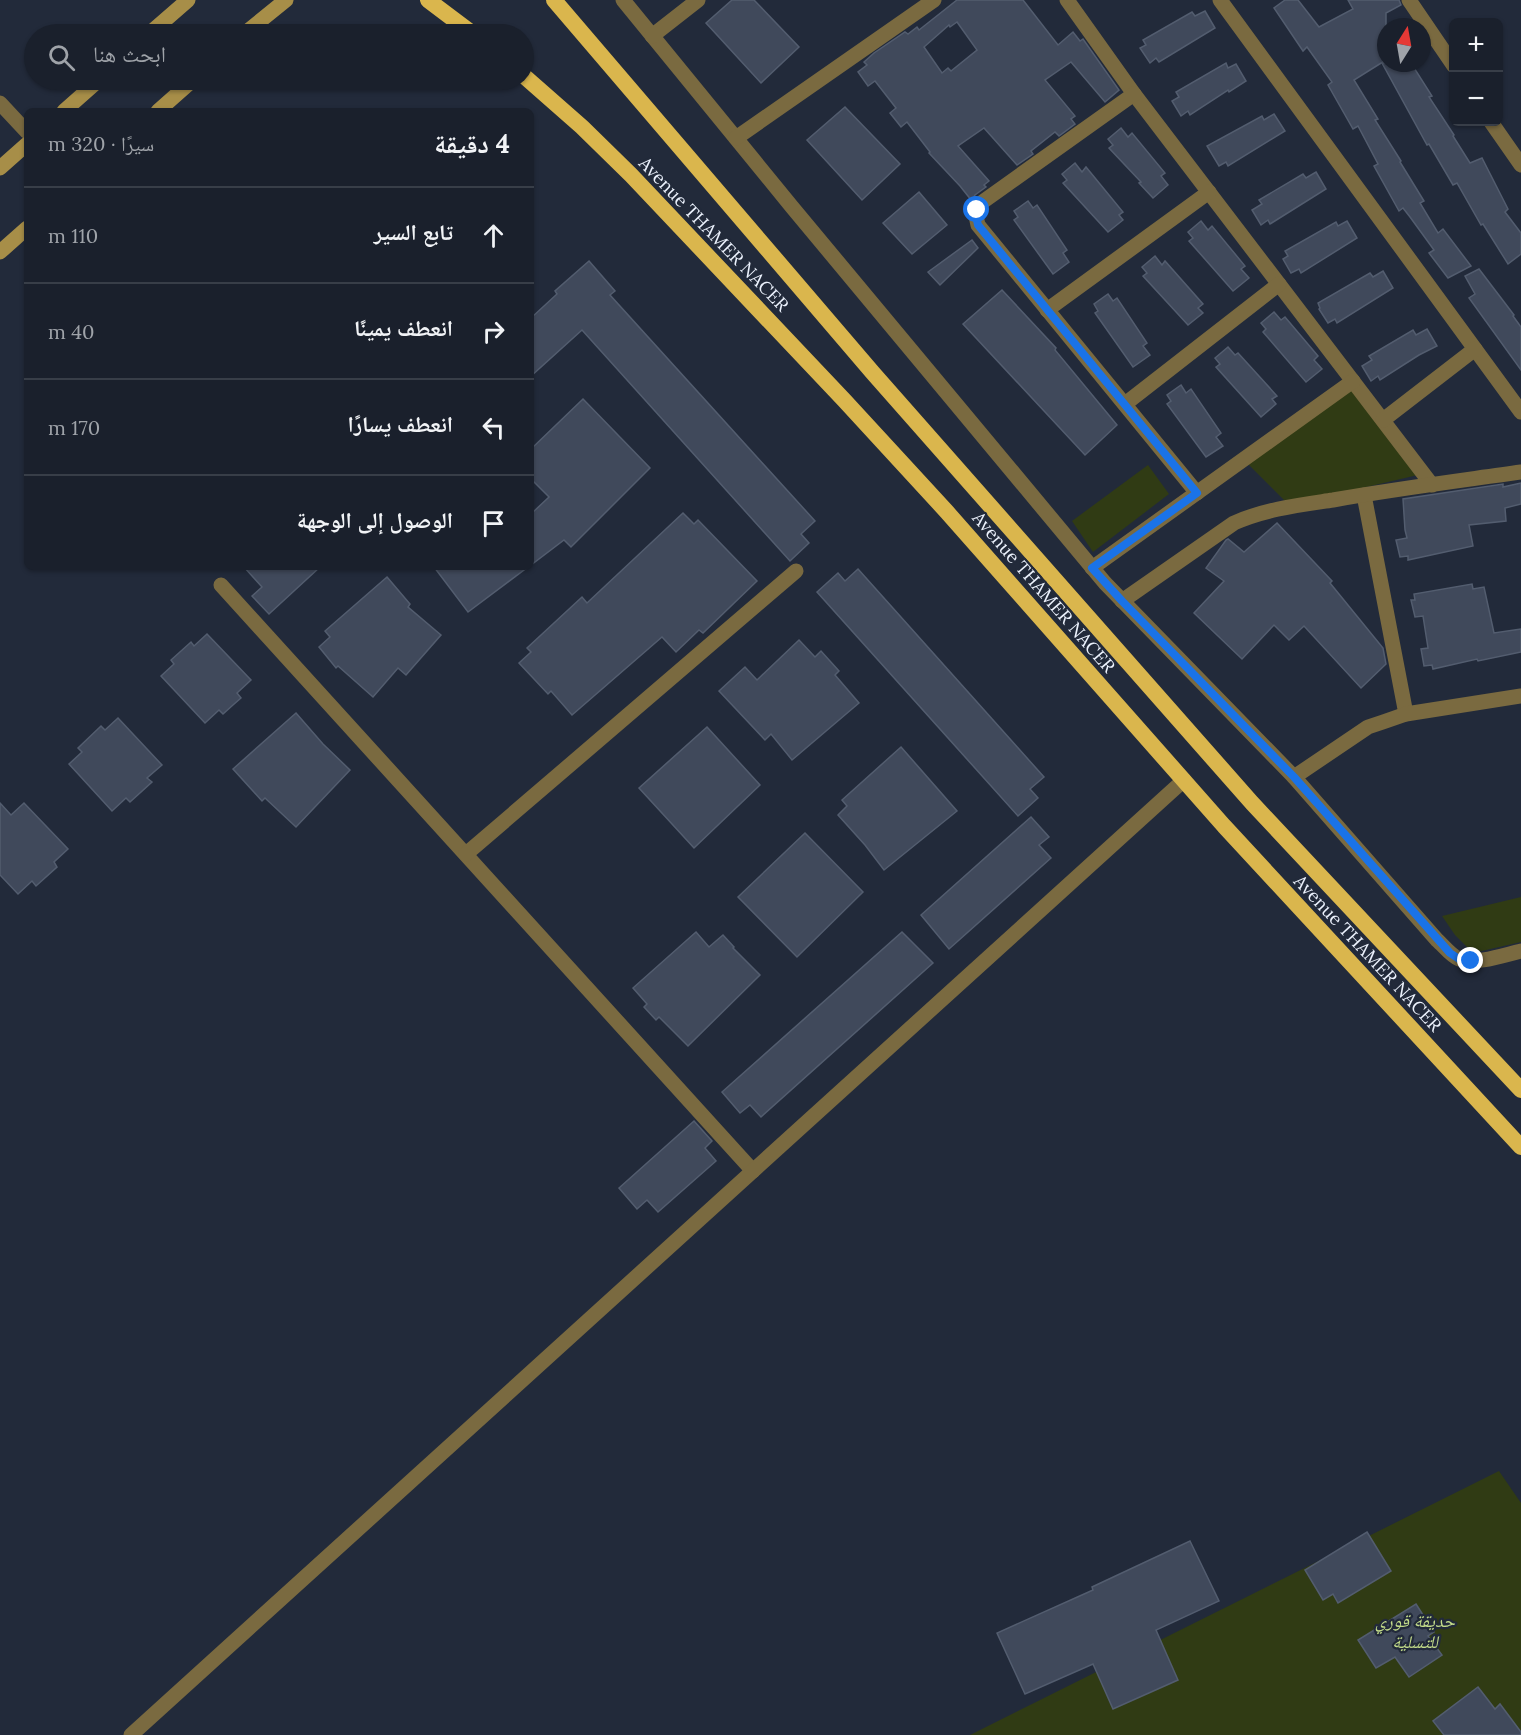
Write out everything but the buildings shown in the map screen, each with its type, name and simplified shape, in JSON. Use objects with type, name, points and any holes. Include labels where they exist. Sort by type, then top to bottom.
[{"type":"highway","points":[[428,0],[460,24]]},
{"type":"highway","name":"Avenue THAMER NACER","points":[[554,0],[873,373],[1236,785],[1521,1090]]},
{"type":"highway","name":"Avenue THAMER NACER","points":[[534,85],[582,127],[703,249],[947,512],[1224,826],[1521,1146]]},
{"type":"main road","points":[[161,24],[188,0]]},
{"type":"main road","points":[[256,24],[286,0]]},
{"type":"main road","points":[[67,108],[88,90]]},
{"type":"main road","points":[[161,108],[182,90]]},
{"type":"main road","points":[[0,168],[24,147]]},
{"type":"main road","points":[[0,252],[24,231]]},
{"type":"street","points":[[623,0],[1092,568],[1294,777],[1450,953],[1459,959],[1471,961],[1521,951]]},
{"type":"street","points":[[652,36],[698,0]]},
{"type":"street","points":[[736,138],[934,0]]},
{"type":"street","points":[[1067,0],[1134,94],[1432,485]]},
{"type":"street","points":[[1220,0],[1521,412]]},
{"type":"street","points":[[1409,0],[1449,59]]},
{"type":"street","points":[[1134,94],[981,203],[976,216],[978,225],[1197,493]]},
{"type":"street","points":[[0,103],[24,129]]},
{"type":"street","points":[[1494,126],[1521,165]]},
{"type":"street","points":[[1047,310],[1209,192]]},
{"type":"street","points":[[1125,404],[1279,284]]},
{"type":"street","points":[[1383,420],[1475,349]]},
{"type":"street","points":[[1092,568],[1353,381]]},
{"type":"street","points":[[1122,601],[1234,523],[1250,516],[1272,510],[1364,495],[1521,472]]},
{"type":"street","points":[[1364,495],[1406,714]]},
{"type":"street","points":[[466,854],[796,571]]},
{"type":"street","points":[[221,585],[753,1171]]},
{"type":"street","points":[[1294,777],[1368,727],[1406,714],[1521,696]]},
{"type":"street","points":[[131,1735],[1184,780]]},
{"type":"green space","points":[[1351,388],[1418,475],[1289,505],[1244,460]]},
{"type":"green space","points":[[1148,465],[1169,494],[1093,552],[1072,521]]},
{"type":"green space","points":[[1521,897],[1521,942],[1473,953],[1455,935],[1442,916]]},
{"type":"green space","name":"حديقة قوري للتسلية","points":[[1499,1471],[1521,1503],[1521,1735],[970,1735]]},
{"type":"route","points":[[977,210],[978,225],[1197,493],[1092,568],[1294,777],[1437,940],[1459,959],[1471,961]]}]
